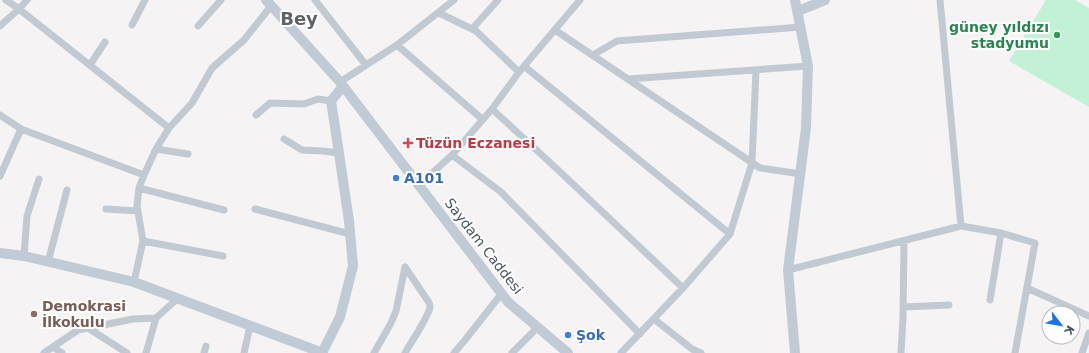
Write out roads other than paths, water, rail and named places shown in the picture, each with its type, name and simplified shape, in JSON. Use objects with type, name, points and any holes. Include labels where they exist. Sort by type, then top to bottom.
[{"type":"main road","points":[[795,0],[808,66],[806,128],[788,270],[795,353]]},
{"type":"main road","points":[[798,11],[825,0]]},
{"type":"main road","name":"Saydam Caddesi","points":[[268,3],[342,84],[508,302],[568,353]]},
{"type":"main road","points":[[0,253],[24,256],[134,282],[322,353],[340,317],[353,266],[350,234],[331,101],[342,84]]},
{"type":"street","points":[[6,0],[169,128]]},
{"type":"street","points":[[0,26],[27,0]]},
{"type":"street","points":[[132,24],[145,0]]},
{"type":"street","points":[[198,26],[221,0]]},
{"type":"street","points":[[315,0],[366,65]]},
{"type":"street","points":[[342,84],[366,65],[397,45],[454,0]]},
{"type":"street","points":[[419,185],[452,155],[492,109],[522,69],[580,0]]},
{"type":"street","points":[[940,0],[961,226]]},
{"type":"street","points":[[472,29],[495,1]]},
{"type":"street","points":[[134,282],[144,241],[137,206],[139,188],[156,149],[169,128],[192,102],[212,68],[244,40],[268,3]]},
{"type":"street","points":[[439,13],[476,31],[730,234]]},
{"type":"street","points":[[593,55],[618,41],[801,27]]},
{"type":"street","points":[[555,30],[760,168],[801,174]]},
{"type":"street","points":[[90,65],[105,42]]},
{"type":"street","points":[[397,45],[482,119]]},
{"type":"street","points":[[628,79],[808,66]]},
{"type":"street","points":[[621,353],[683,288],[730,234],[752,163],[756,70]]},
{"type":"street","points":[[256,115],[270,103],[304,104],[318,99],[331,101]]},
{"type":"street","points":[[492,109],[683,288]]},
{"type":"street","points":[[0,115],[21,129],[144,175]]},
{"type":"street","points":[[0,176],[21,129]]},
{"type":"street","points":[[284,139],[302,150],[339,153]]},
{"type":"street","points":[[156,149],[188,154]]},
{"type":"street","points":[[452,155],[501,192],[640,334]]},
{"type":"street","points":[[24,256],[27,216],[39,178]]},
{"type":"street","points":[[139,188],[224,210]]},
{"type":"street","points":[[48,262],[67,190]]},
{"type":"street","points":[[255,209],[350,234]]},
{"type":"street","points":[[106,210],[138,211]]},
{"type":"street","points":[[788,270],[961,226],[1001,233],[1035,243],[1015,353]]},
{"type":"street","points":[[990,300],[1001,233]]},
{"type":"street","points":[[144,241],[223,256]]},
{"type":"street","points":[[901,353],[904,308],[904,241]]},
{"type":"street","points":[[374,353],[396,311],[405,267],[428,300],[430,306],[419,330],[405,353]]},
{"type":"street","points":[[1027,288],[1089,316]]},
{"type":"street","points":[[454,353],[466,340],[502,293]]},
{"type":"street","points":[[146,353],[156,318],[177,299]]},
{"type":"street","points":[[904,308],[949,305]]},
{"type":"street","points":[[44,353],[78,330],[133,319],[156,318]]},
{"type":"street","points":[[654,318],[692,349],[701,353]]},
{"type":"street","points":[[244,353],[250,326]]},
{"type":"street","points":[[512,353],[538,327]]},
{"type":"street","points":[[88,328],[127,353]]},
{"type":"street","points":[[1082,353],[1089,333]]},
{"type":"street","points":[[53,347],[62,353]]},
{"type":"place","name":"güney yıldızı stadyumu","points":[[1057,35]]},
{"type":"place","name":"Tüzün Eczanesi","points":[[408,143]]},
{"type":"place","name":"A101","points":[[396,178]]},
{"type":"place","name":"Demokrasi İlkokulu","points":[[34,314]]},
{"type":"place","name":"Şok","points":[[568,335]]},
{"type":"district","name":"Bey","points":[[299,18]]}]
